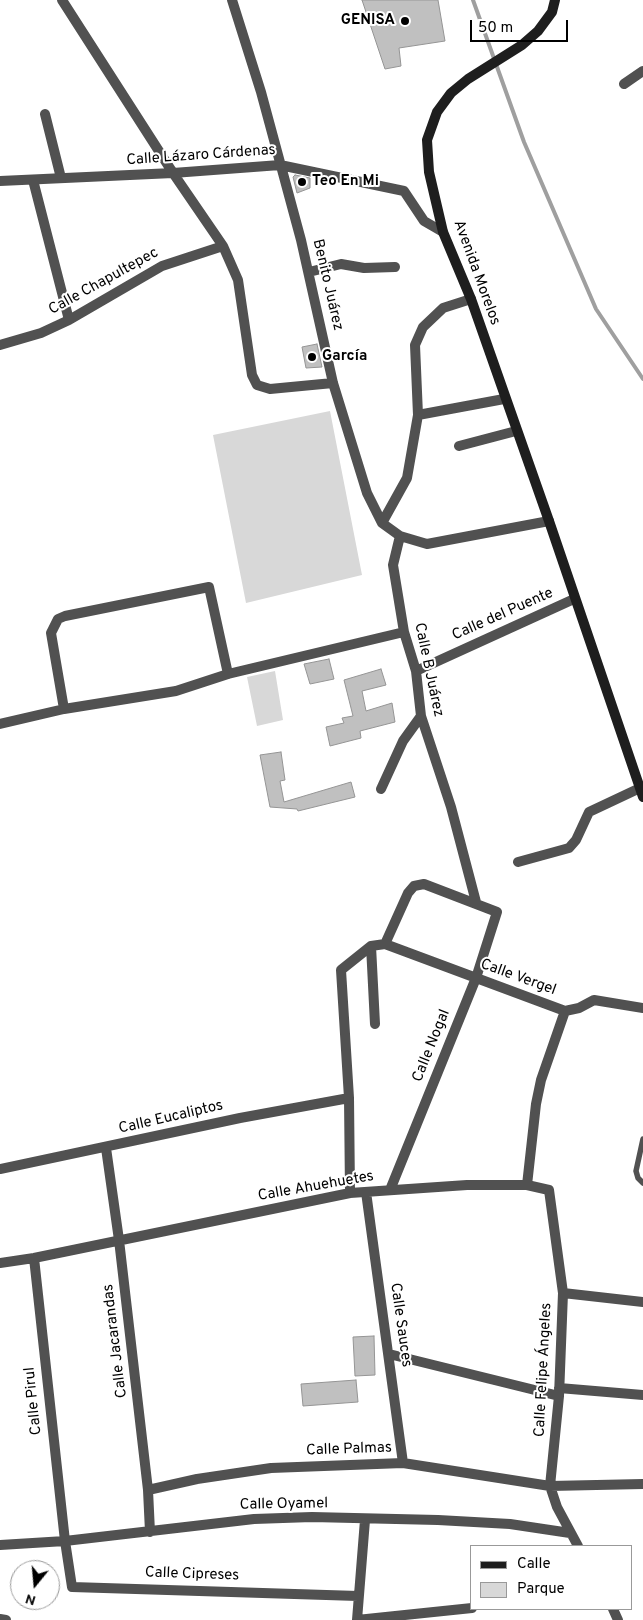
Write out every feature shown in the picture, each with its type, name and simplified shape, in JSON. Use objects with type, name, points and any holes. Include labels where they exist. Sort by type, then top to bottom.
[{"type":"main road","name":"Avenida Morelos","points":[[555,0],[552,12],[538,31],[522,45],[468,79],[451,93],[437,112],[427,140],[429,172],[443,232],[471,299],[641,792]]},
{"type":"street","points":[[62,0],[173,173],[223,246],[238,280],[252,375],[257,385],[270,389],[333,383]]},
{"type":"street","name":"Benito Juárez","points":[[232,0],[261,92],[309,272],[333,383],[367,493],[382,523],[400,536],[427,544],[549,521]]},
{"type":"street","points":[[624,84],[643,71]]},
{"type":"street","points":[[45,114],[62,178]]},
{"type":"street","name":"Calle Lázaro Cárdenas","points":[[0,180],[173,173],[280,165],[404,192],[424,221],[443,232]]},
{"type":"street","points":[[33,180],[69,320]]},
{"type":"street","name":"Calle Chapultepec","points":[[0,345],[41,334],[69,320],[162,266],[223,246]]},
{"type":"street","points":[[309,272],[341,264],[364,268],[395,267]]},
{"type":"street","points":[[382,523],[407,478],[418,415],[415,346],[423,327],[443,308],[471,299]]},
{"type":"street","points":[[418,415],[504,398]]},
{"type":"street","points":[[459,446],[516,430]]},
{"type":"street","name":"Calle B Juárez","points":[[400,536],[393,566],[404,632],[416,671],[421,716],[451,807],[476,902]]},
{"type":"street","points":[[64,709],[51,633],[58,620],[66,616],[209,587],[228,674]]},
{"type":"street","name":"Calle del Puente","points":[[416,671],[574,599]]},
{"type":"street","points":[[0,724],[64,709],[176,691],[228,674],[404,632]]},
{"type":"street","points":[[381,789],[403,741],[421,716]]},
{"type":"street","points":[[518,862],[569,848],[576,840],[589,812],[641,792]]},
{"type":"street","points":[[350,1193],[349,1098],[341,970],[371,946],[385,944],[408,893],[414,886],[424,884],[476,902]]},
{"type":"street","name":"Calle Nogal","points":[[390,1190],[476,978],[497,912],[476,902]]},
{"type":"street","name":"Calle Vergel","points":[[385,944],[565,1011],[579,1008],[594,1000],[643,1008]]},
{"type":"street","points":[[371,946],[375,1024]]},
{"type":"street","points":[[527,1185],[540,1080],[565,1011]]},
{"type":"street","name":"Calle Eucaliptos","points":[[0,1169],[240,1118],[349,1098]]},
{"type":"street","name":"Calle Jacarandas","points":[[106,1148],[119,1240],[148,1490],[150,1532]]},
{"type":"street","name":"Calle Ahuehuetes","points":[[0,1263],[34,1258],[350,1193],[527,1185],[549,1190]]},
{"type":"street","name":"Calle Felipe Ángeles","points":[[549,1190],[563,1293],[559,1392],[550,1486],[570,1533],[577,1545]]},
{"type":"street","name":"Calle Sauces","points":[[366,1192],[403,1463]]},
{"type":"street","name":"Calle Pirul","points":[[34,1258],[65,1541]]},
{"type":"street","points":[[563,1293],[643,1302]]},
{"type":"street","points":[[389,1354],[559,1392],[643,1395]]},
{"type":"street","name":"Calle Palmas","points":[[148,1490],[197,1479],[270,1468],[403,1463],[550,1486],[643,1484]]},
{"type":"street","name":"Calle Oyamel","points":[[0,1545],[65,1541],[254,1519],[438,1520],[510,1524],[570,1533]]},
{"type":"street","points":[[365,1520],[357,1620],[470,1608]]},
{"type":"street","name":"Calle Cipreses","points":[[65,1541],[72,1587],[358,1596]]},
{"type":"street","points":[[0,1620],[6,1620]]},
{"type":"lane","points":[[643,1139],[636,1171],[638,1178],[643,1183]]},
{"type":"green space","points":[[330,411],[362,575],[246,603],[213,435]]},
{"type":"green space","points":[[275,671],[283,720],[257,726],[247,677]]},
{"type":"building","name":"GENISA","points":[[362,0],[438,0],[445,41],[399,48],[401,66],[385,69]]},
{"type":"building","name":"Teo En Mi","points":[[295,175],[310,178],[310,188],[297,193],[293,177]]},
{"type":"building","name":"García","points":[[317,344],[322,367],[306,368],[302,347]]},
{"type":"building","points":[[329,659],[334,679],[310,684],[304,664]]},
{"type":"building","points":[[381,669],[386,685],[362,691],[366,711],[392,703],[395,722],[360,731],[361,738],[330,746],[326,727],[344,723],[342,718],[353,716],[344,680]]},
{"type":"building","points":[[281,752],[285,780],[280,781],[284,802],[351,782],[355,797],[298,811],[297,809],[270,807],[260,755]]},
{"type":"building","points":[[374,1336],[375,1375],[355,1376],[353,1337]]},
{"type":"building","points":[[356,1380],[358,1402],[303,1406],[301,1384]]},
{"type":"waterway","points":[[473,0],[524,142],[596,309],[643,379]]},
{"type":"place","name":"GENISA","points":[[405,21]]},
{"type":"place","name":"Teo En Mi","points":[[302,182]]},
{"type":"place","name":"García","points":[[312,357]]}]
